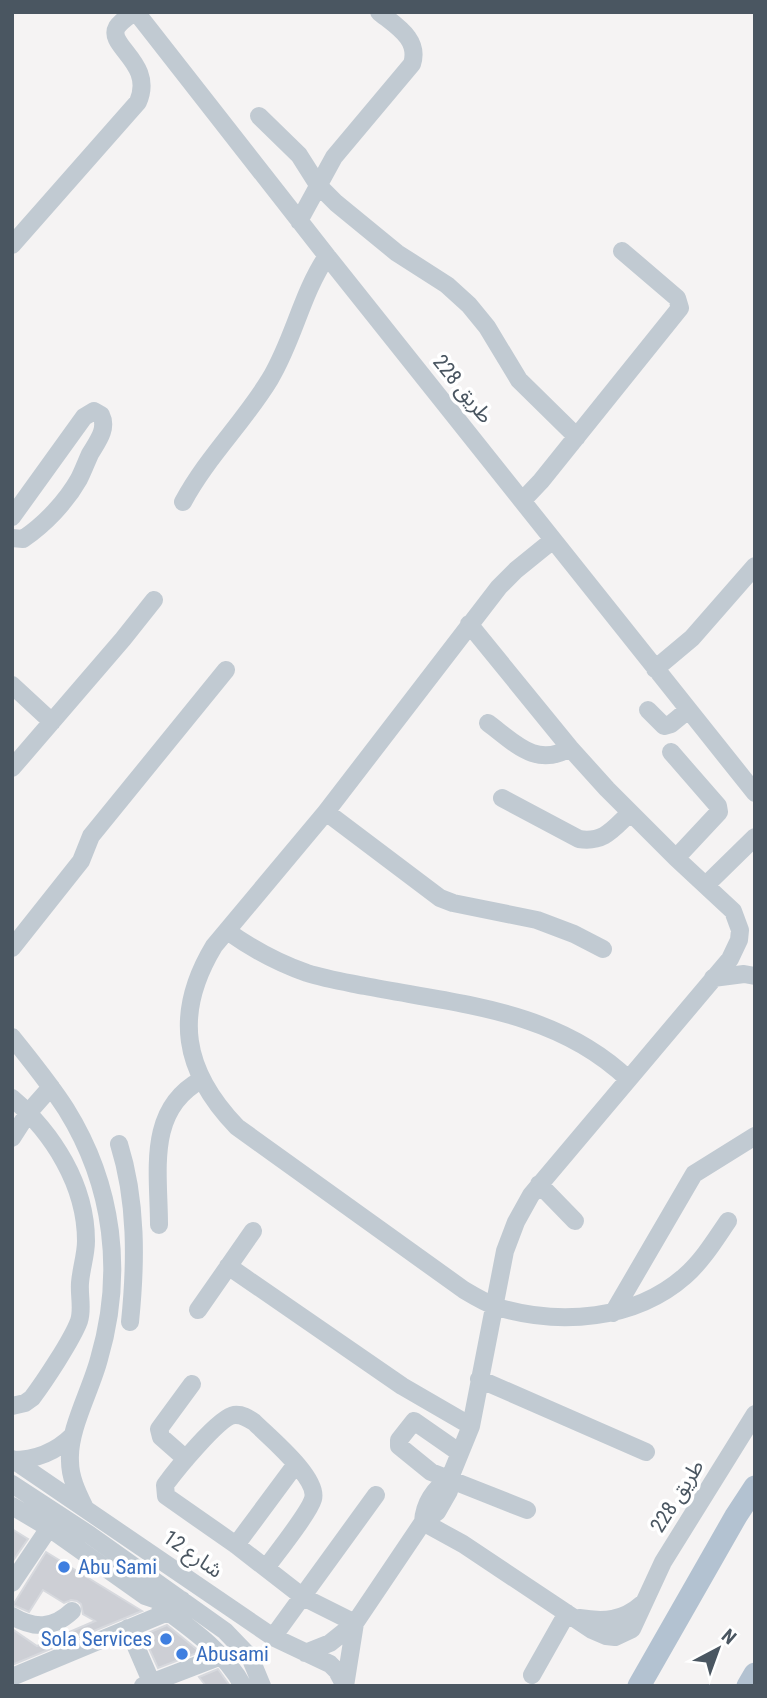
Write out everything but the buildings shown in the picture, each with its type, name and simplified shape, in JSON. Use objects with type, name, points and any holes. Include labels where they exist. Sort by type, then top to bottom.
[{"type":"main road","points":[[639,1686],[755,1486]]},
{"type":"main road","points":[[748,1686],[755,1674]]},
{"type":"street","name":"طريق 228","points":[[135,12],[755,793]]},
{"type":"street","points":[[12,245],[138,102],[142,87],[140,73],[115,34],[118,25],[135,12]]},
{"type":"street","points":[[299,221],[334,157],[412,64],[413,43],[379,12]]},
{"type":"street","points":[[259,116],[299,155],[318,185],[355,221],[397,253],[447,285],[469,305],[487,327],[519,380],[577,437]]},
{"type":"street","points":[[523,499],[577,437],[680,307],[677,298],[622,251]]},
{"type":"street","points":[[183,502],[199,474],[271,377],[289,341],[308,286],[327,256]]},
{"type":"street","points":[[12,517],[83,417],[94,411],[101,415],[104,422],[101,437],[70,492],[29,535],[23,539],[12,538]]},
{"type":"street","points":[[553,540],[499,587],[326,812],[226,931],[202,965],[192,993],[189,1032],[191,1052],[201,1080],[216,1105],[237,1127],[464,1290],[494,1306],[527,1315],[559,1317],[613,1313],[652,1298],[686,1276],[705,1255],[728,1221]]},
{"type":"street","points":[[655,669],[692,638],[755,566]]},
{"type":"street","points":[[12,768],[153,600]]},
{"type":"street","points":[[306,1653],[330,1643],[355,1623],[423,1522],[429,1500],[440,1485],[449,1480],[471,1426],[505,1251],[516,1222],[539,1184],[736,950],[740,930],[733,911],[630,813],[570,748],[469,624]]},
{"type":"street","points":[[12,948],[81,861],[90,836],[226,670]]},
{"type":"street","points":[[12,685],[52,722]]},
{"type":"street","points":[[648,710],[664,726],[671,724],[688,710]]},
{"type":"street","points":[[488,723],[532,754],[545,757],[558,755],[570,748]]},
{"type":"street","points":[[671,752],[718,806],[719,812],[676,858]]},
{"type":"street","points":[[502,798],[579,839],[592,841],[607,835],[630,813]]},
{"type":"street","points":[[326,812],[440,898],[537,920],[574,933],[603,949]]},
{"type":"street","points":[[706,885],[755,837]]},
{"type":"street","points":[[226,931],[273,959],[307,973],[489,1008],[528,1019],[587,1046],[628,1079]]},
{"type":"street","points":[[713,978],[744,974],[755,976]]},
{"type":"street","points":[[12,1037],[67,1112],[88,1152],[108,1216],[113,1261],[111,1309],[106,1336],[73,1435],[70,1452],[71,1470],[84,1506]]},
{"type":"street","points":[[159,1225],[159,1144],[163,1122],[181,1093],[201,1080]]},
{"type":"street","points":[[12,1138],[28,1113],[51,1087]]},
{"type":"street","points":[[12,1098],[28,1113],[64,1160],[78,1192],[85,1228],[80,1283],[81,1311],[77,1325],[32,1398],[12,1406]]},
{"type":"street","points":[[613,1313],[694,1174],[755,1136]]},
{"type":"street","points":[[119,1144],[129,1181],[132,1212],[134,1263],[130,1322]]},
{"type":"street","points":[[539,1184],[575,1221]]},
{"type":"street","points":[[108,1216],[132,1212]]},
{"type":"street","points":[[198,1310],[253,1231]]},
{"type":"street","points":[[83,1264],[113,1261]]},
{"type":"street","points":[[228,1266],[402,1386],[471,1426]]},
{"type":"street","points":[[480,1379],[646,1452]]},
{"type":"street","points":[[186,1459],[161,1437],[159,1429],[192,1384]]},
{"type":"street","name":"طريق 228","points":[[571,1615],[599,1620],[618,1619],[642,1604],[663,1562],[755,1414]]},
{"type":"street","points":[[266,1568],[313,1498],[311,1484],[296,1464],[254,1422],[241,1415],[227,1418],[186,1459],[165,1485],[166,1496],[303,1597],[355,1623]]},
{"type":"street","points":[[460,1453],[414,1421],[399,1440],[399,1446],[431,1472],[527,1510]]},
{"type":"street","points":[[12,1460],[32,1458],[50,1452],[73,1435]]},
{"type":"street","name":"شارع 12","points":[[12,1460],[84,1506],[273,1637],[330,1664],[345,1686]]},
{"type":"street","points":[[236,1545],[296,1464]]},
{"type":"street","name":"شارع 12","points":[[12,1484],[215,1623],[243,1648],[256,1668],[262,1686]]},
{"type":"street","points":[[273,1637],[376,1495]]},
{"type":"street","points":[[12,1506],[49,1528],[168,1612],[221,1656],[243,1686]]},
{"type":"street","points":[[423,1522],[452,1537],[571,1615],[532,1675]]},
{"type":"street","points":[[12,1583],[49,1528]]},
{"type":"street","points":[[145,1596],[163,1602],[182,1600]]},
{"type":"street","points":[[12,1616],[36,1626],[49,1625],[62,1620],[72,1611]]},
{"type":"street","points":[[12,1677],[168,1612]]},
{"type":"street","points":[[345,1686],[355,1623]]},
{"type":"street","points":[[128,1628],[149,1685],[221,1656]]},
{"type":"place","name":"Abu Sami","points":[[64,1567]]},
{"type":"place","name":"Sola Services","points":[[166,1639]]},
{"type":"place","name":"Abusami","points":[[182,1654]]}]
